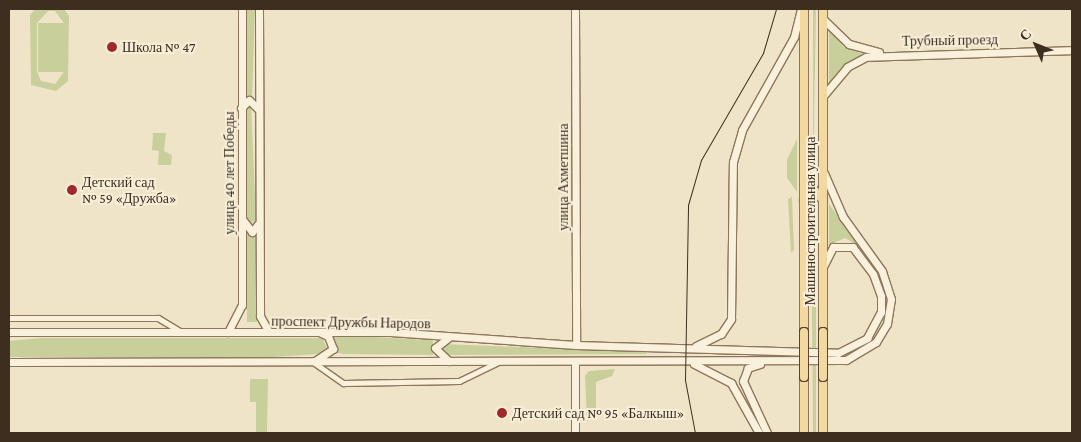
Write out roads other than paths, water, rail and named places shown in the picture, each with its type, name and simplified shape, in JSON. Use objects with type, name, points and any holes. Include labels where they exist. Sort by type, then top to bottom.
[{"type":"main road","name":"улица 40 лет Победы","points":[[228,332],[242,312],[242,9]]},
{"type":"main road","points":[[259,9],[260,316],[269,332]]},
{"type":"main road","name":"улица Ахметшина","points":[[575,9],[576,345]]},
{"type":"main road","points":[[693,348],[721,334],[731,319],[733,162],[742,130],[794,37],[803,9]]},
{"type":"main road","name":"Машиностроительная улица","points":[[803,9],[804,433]]},
{"type":"main road","name":"Машиностроительная улица","points":[[823,9],[823,433]]},
{"type":"main road","points":[[823,19],[850,44],[889,54]]},
{"type":"main road","name":"Трубный проезд","points":[[889,54],[1072,50]]},
{"type":"main road","points":[[823,96],[847,67],[866,57],[889,54]]},
{"type":"main road","points":[[241,108],[249,100],[259,110]]},
{"type":"main road","points":[[9,362],[767,362],[846,360],[870,348],[888,324],[888,284],[843,217],[823,168]]},
{"type":"main road","points":[[804,200],[814,190],[823,201]]},
{"type":"main road","points":[[241,218],[252,232],[260,219]]},
{"type":"main road","name":"проспект Дружбы Народов","points":[[9,332],[316,332],[450,337],[576,345],[838,353],[854,347],[867,338],[881,312],[878,285],[853,246],[833,247],[823,267]]},
{"type":"main road","points":[[313,362],[333,349],[328,336],[316,332]]},
{"type":"main road","points":[[450,337],[435,348],[450,362]]},
{"type":"main road","points":[[643,362],[650,353],[644,346]]},
{"type":"main road","points":[[679,361],[720,374],[731,383],[759,433]]},
{"type":"main road","points":[[575,362],[575,433]]},
{"type":"main road","points":[[767,362],[748,368],[743,381],[768,433]]},
{"type":"street","points":[[9,318],[158,318],[180,331]]},
{"type":"street","points":[[313,362],[343,382],[459,381],[498,362]]},
{"type":"tram line","points":[[695,433],[685,380],[688,205],[701,160],[763,53],[776,9]]},
{"type":"place","name":"Школа № 47","points":[[112,47]]},
{"type":"place","name":"Детский сад № 59 «Дружба»","points":[[72,190]]},
{"type":"place","name":"Детский сад № 95 «Балкыш»","points":[[502,413]]}]
